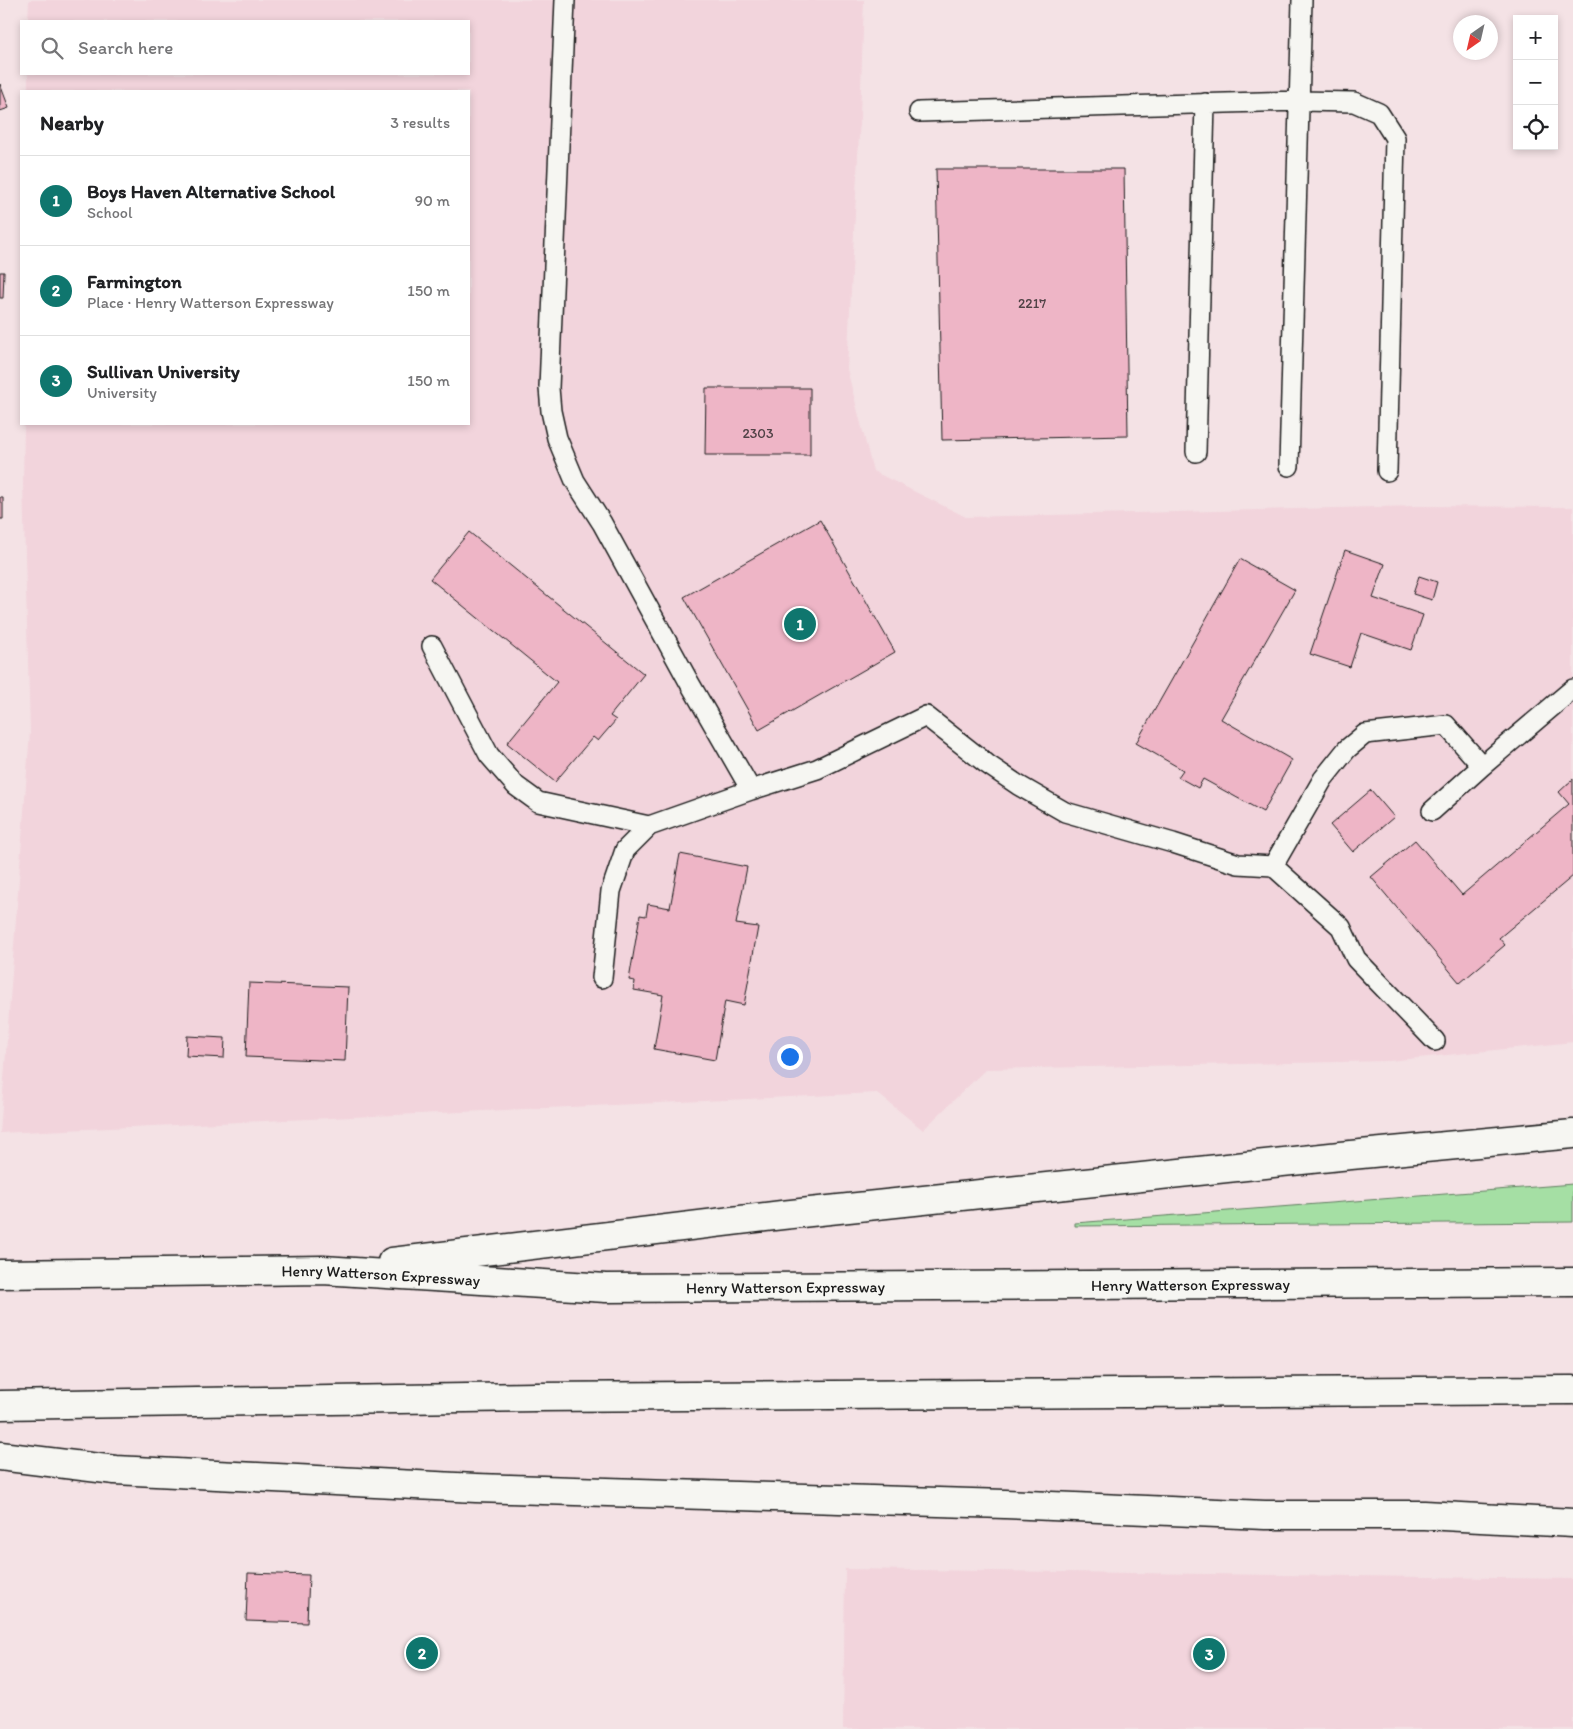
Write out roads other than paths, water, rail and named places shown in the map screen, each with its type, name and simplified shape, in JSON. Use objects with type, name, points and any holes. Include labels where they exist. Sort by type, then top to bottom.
[{"type":"highway","points":[[324,1270],[782,1215],[1350,1155],[1573,1134]]},
{"type":"highway","name":"Henry Watterson Expressway","points":[[0,1274],[324,1270],[606,1288],[1573,1282]]},
{"type":"highway","points":[[0,1405],[545,1397],[1573,1390]]},
{"type":"highway","points":[[0,1456],[115,1470],[476,1488],[1005,1504],[1265,1515],[1424,1515],[1573,1523]]},
{"type":"lane","points":[[565,0],[549,388],[551,411],[557,438],[575,481],[602,524],[751,790]]},
{"type":"lane","points":[[1289,466],[1302,0]]},
{"type":"lane","points":[[919,112],[1299,101],[1354,102],[1379,113],[1395,138],[1387,471]]},
{"type":"lane","points":[[1196,452],[1205,103]]},
{"type":"lane","points":[[432,646],[489,755],[516,786],[538,802],[649,826]]},
{"type":"lane","points":[[1432,810],[1573,690]]},
{"type":"lane","points":[[602,978],[611,891],[625,850],[649,826],[816,769],[926,716],[987,764],[1018,785],[1066,812],[1238,864],[1273,866],[1341,927],[1356,959],[1435,1041]]},
{"type":"lane","points":[[1273,866],[1322,779],[1347,750],[1365,734],[1446,725],[1482,766]]},
{"type":"place","name":"Boys Haven Alternative School","points":[[800,624]]},
{"type":"place","name":"Farmington","points":[[422,1653]]},
{"type":"place","name":"Sullivan University","points":[[1209,1654]]}]
